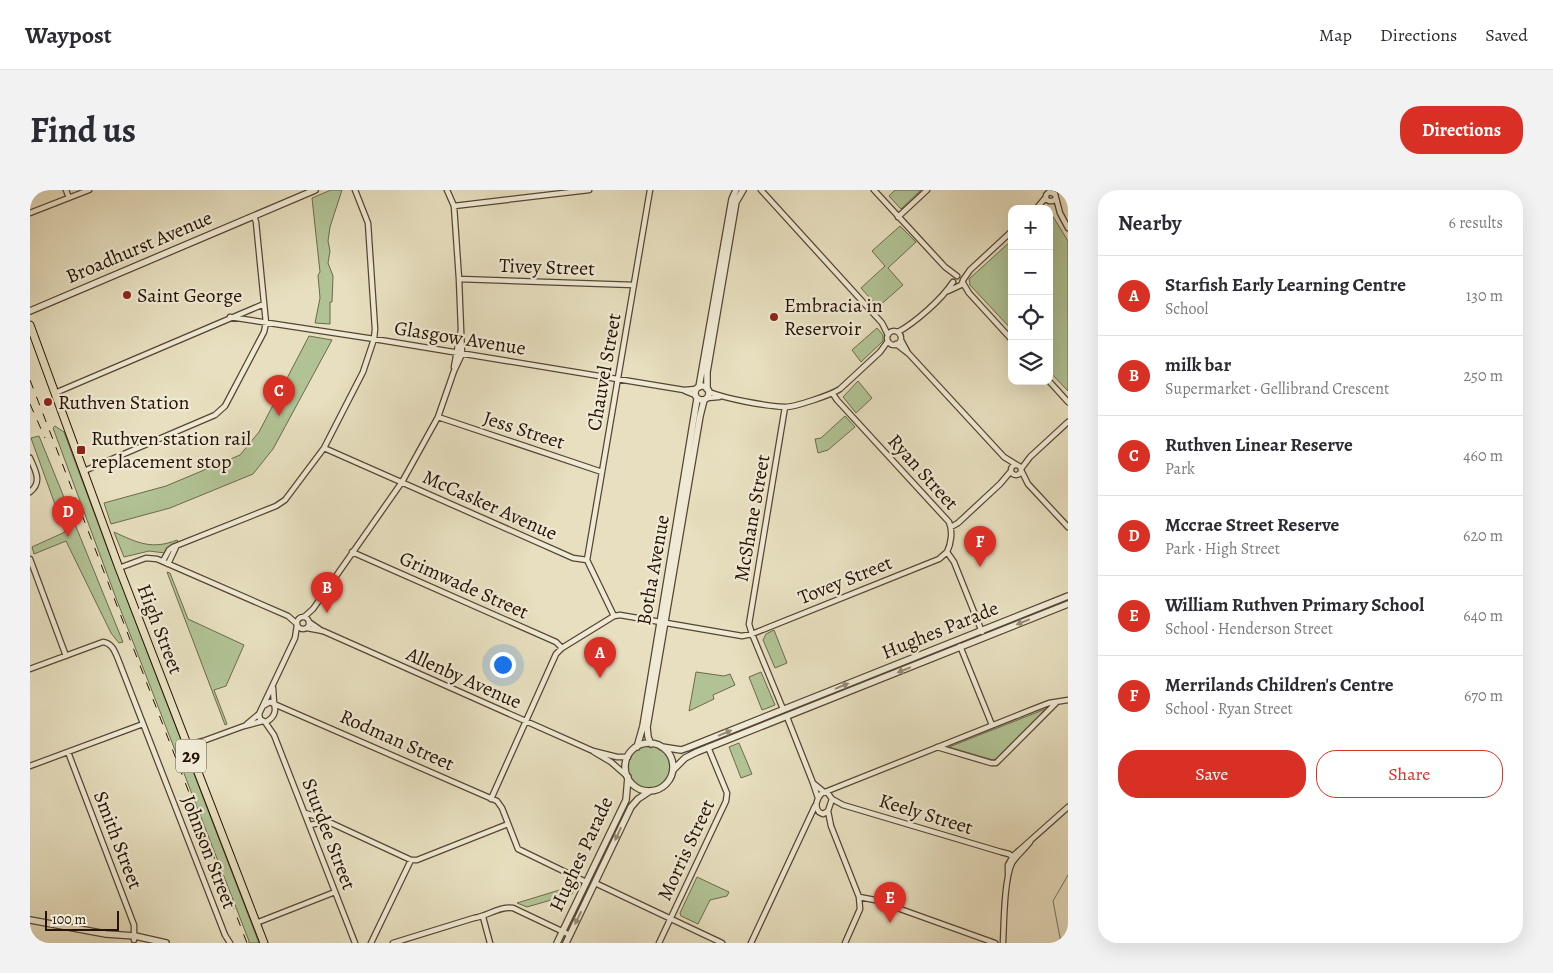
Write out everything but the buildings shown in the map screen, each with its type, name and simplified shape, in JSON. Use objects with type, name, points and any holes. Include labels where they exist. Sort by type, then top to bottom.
[{"type":"main road","name":"High Street","points":[[30,325],[119,568],[264,943]]},
{"type":"street","points":[[66,190],[69,198]]},
{"type":"street","points":[[30,213],[89,190]]},
{"type":"street","name":"Broadhurst Avenue","points":[[30,311],[315,190]]},
{"type":"street","points":[[166,562],[172,552],[180,545],[282,502],[324,448],[363,372],[374,339],[375,329],[368,223],[355,190]]},
{"type":"street","points":[[295,638],[309,621],[313,609],[402,482],[438,417],[454,370],[462,354],[454,206],[447,190]]},
{"type":"street","points":[[454,206],[588,190]]},
{"type":"street","name":"Chauvel Street","points":[[587,560],[650,190]]},
{"type":"street","name":"Botha Avenue","points":[[729,234],[732,199],[736,190]]},
{"type":"street","name":"Botha Avenue","points":[[651,744],[647,726],[652,686],[688,475],[700,416],[707,394],[707,372],[712,332],[729,234],[736,202],[742,190]]},
{"type":"street","points":[[759,190],[882,323],[899,335],[909,354]]},
{"type":"street","points":[[874,190],[1008,336]]},
{"type":"street","points":[[898,217],[927,190]]},
{"type":"street","points":[[1041,205],[1050,195],[1060,190]]},
{"type":"street","points":[[1050,195],[1068,228]]},
{"type":"street","points":[[84,471],[220,412],[225,406],[264,332],[266,324],[254,216]]},
{"type":"street","points":[[697,392],[785,407],[833,394],[1008,236]]},
{"type":"street","name":"Tivey Street","points":[[459,279],[634,285]]},
{"type":"street","points":[[55,393],[264,304]]},
{"type":"street","name":"Glasgow Avenue","points":[[230,318],[374,339],[697,392]]},
{"type":"street","points":[[882,323],[891,341],[909,354],[1004,457],[1013,473],[1028,484],[1068,528]]},
{"type":"street","points":[[454,370],[461,330]]},
{"type":"street","name":"Botha Avenue","points":[[688,475],[697,392],[712,332]]},
{"type":"street","points":[[891,341],[899,335]]},
{"type":"street","points":[[1053,385],[1068,402]]},
{"type":"street","points":[[697,392],[704,386],[707,394]]},
{"type":"street","name":"Ryan Street","points":[[833,394],[949,522],[951,527],[947,552]]},
{"type":"street","name":"McShane Street","points":[[752,634],[749,624],[785,407]]},
{"type":"street","name":"Jess Street","points":[[438,417],[602,472]]},
{"type":"street","points":[[1019,467],[1068,422]]},
{"type":"street","name":"McCasker Avenue","points":[[324,448],[573,558],[587,560]]},
{"type":"street","points":[[1004,457],[1019,467],[1028,484]]},
{"type":"street","points":[[30,458],[37,476],[36,485],[30,492]]},
{"type":"street","points":[[1013,473],[1012,466],[1019,467]]},
{"type":"street","points":[[951,527],[958,523],[1013,473],[1020,474],[1019,467]]},
{"type":"street","name":"Grimwade Street","points":[[352,552],[556,642],[562,648]]},
{"type":"street","points":[[947,552],[954,562],[984,638]]},
{"type":"street","name":"Tovey Street","points":[[752,634],[939,559],[947,552]]},
{"type":"street","points":[[119,568],[146,558],[166,562],[288,616],[304,628]]},
{"type":"street","points":[[30,559],[66,656],[30,669]]},
{"type":"street","points":[[587,560],[614,616]]},
{"type":"street","name":"Hughes Parade","points":[[662,747],[681,750],[706,741],[1068,596]]},
{"type":"street","name":"Hughes Parade","points":[[673,770],[685,758],[1068,604]]},
{"type":"street","points":[[244,726],[259,714],[295,638],[297,624],[302,617],[313,609]]},
{"type":"street","points":[[288,616],[302,617]]},
{"type":"street","points":[[722,943],[595,883],[586,882],[518,849],[500,806],[492,799],[556,654],[562,648],[614,616],[663,622],[742,636],[752,634],[783,710]]},
{"type":"street","name":"Allenby Avenue","points":[[302,617],[323,632]]},
{"type":"street","name":"Allenby Avenue","points":[[304,628],[323,632],[593,751],[611,762],[627,777]]},
{"type":"street","points":[[958,640],[992,725]]},
{"type":"street","name":"Johnson Street","points":[[66,656],[107,642],[116,653],[228,943]]},
{"type":"street","points":[[188,747],[271,718],[275,712],[274,684]]},
{"type":"street","name":"Botha Avenue","points":[[637,747],[652,686]]},
{"type":"street","points":[[824,694],[826,701]]},
{"type":"street","points":[[751,943],[818,798],[824,792],[1043,705],[1068,700]]},
{"type":"street","points":[[937,747],[996,763],[1058,702]]},
{"type":"street","points":[[263,706],[267,703],[274,704]]},
{"type":"street","name":"Rodman Street","points":[[274,704],[492,799]]},
{"type":"street","points":[[275,712],[290,710]]},
{"type":"street","points":[[259,714],[264,721]]},
{"type":"street","points":[[787,716],[818,798]]},
{"type":"street","name":"Sturdee Street","points":[[271,718],[274,735],[355,943]]},
{"type":"street","name":"Sturdee Street","points":[[264,721],[274,735]]},
{"type":"street","points":[[30,766],[143,724]]},
{"type":"street","name":"Morris Street","points":[[659,943],[727,798],[706,741]]},
{"type":"street","points":[[651,744],[662,747],[670,757],[673,770],[672,775],[661,788],[650,791],[637,788],[627,777],[628,757],[637,747],[651,744]]},
{"type":"street","name":"Allenby Avenue","points":[[593,751],[628,757]]},
{"type":"street","name":"Smith Street","points":[[68,752],[134,926],[135,938]]},
{"type":"street","points":[[611,762],[614,756]]},
{"type":"street","name":"Hughes Parade","points":[[557,943],[626,800],[627,777]]},
{"type":"street","points":[[813,783],[832,798]]},
{"type":"street","points":[[831,826],[830,809],[832,798],[834,792],[840,786]]},
{"type":"street","name":"Hughes Parade","points":[[566,943],[631,806],[650,791]]},
{"type":"street","name":"Keely Street","points":[[832,798],[843,805],[1009,854],[1013,858]]},
{"type":"street","points":[[816,805],[817,810],[831,826],[859,898],[860,909],[845,943]]},
{"type":"street","points":[[809,821],[821,813],[843,805]]},
{"type":"street","points":[[1003,943],[1008,877],[1013,858],[1068,806]]},
{"type":"street","points":[[305,813],[318,817],[411,860],[417,860],[508,824]]},
{"type":"street","points":[[310,826],[319,822],[326,822]]},
{"type":"street","points":[[371,943],[411,860]]},
{"type":"street","points":[[256,923],[335,892]]},
{"type":"street","points":[[859,898],[874,900],[995,943]]},
{"type":"street","points":[[393,943],[474,918],[483,917],[489,913],[510,907],[570,935]]},
{"type":"street","points":[[483,917],[490,943]]},
{"type":"street","points":[[30,920],[149,942],[166,943]]},
{"type":"green space","points":[[331,190],[342,190],[330,227],[328,241],[330,251],[328,263],[333,276],[330,324],[315,323],[320,298],[318,275],[320,272],[312,198]]},
{"type":"green space","points":[[895,190],[921,190],[901,209],[889,196]]},
{"type":"green space","points":[[1053,217],[1068,241],[1068,391],[1053,375]]},
{"type":"green space","points":[[900,226],[916,242],[888,268],[903,285],[878,307],[861,288],[885,266],[872,251]]},
{"type":"green space","points":[[1008,244],[1008,326],[970,285],[969,279]]},
{"type":"green space","points":[[877,328],[883,335],[883,341],[861,362],[852,350]]},
{"type":"green space","points":[[309,336],[332,340],[273,449],[253,474],[170,508],[111,524],[104,503],[166,486],[240,455],[259,432]]},
{"type":"green space","points":[[858,381],[872,398],[856,413],[843,397]]},
{"type":"green space","points":[[845,416],[855,427],[828,450],[818,453],[815,439],[821,438]]},
{"type":"green space","points":[[55,426],[64,432],[259,943],[249,943],[116,598],[53,428]]},
{"type":"green space","points":[[39,436],[123,642],[119,643],[111,633],[66,541],[34,554],[32,547],[65,532],[31,438]]},
{"type":"green space","points":[[114,532],[152,545],[178,541],[165,553],[149,551],[124,557]]},
{"type":"green space","points":[[167,572],[170,573],[188,619],[244,645],[226,686],[214,690],[227,724],[225,725]]},
{"type":"green space","points":[[774,630],[787,663],[775,668],[763,640],[766,634]]},
{"type":"green space","points":[[696,672],[724,676],[730,674],[735,685],[713,695],[714,699],[689,711]]},
{"type":"green space","points":[[761,672],[775,705],[762,710],[749,677]]},
{"type":"green space","points":[[1048,708],[996,759],[993,760],[949,747]]},
{"type":"green space","points":[[739,743],[752,774],[741,778],[729,747]]},
{"type":"green space","points":[[649,745],[661,749],[667,755],[671,767],[667,779],[661,785],[649,789],[637,785],[631,779],[627,767],[631,755],[637,749]]},
{"type":"green space","points":[[697,877],[729,892],[727,896],[710,900],[698,924],[681,916],[680,913]]},
{"type":"green space","points":[[576,885],[572,894],[527,907],[517,903]]},
{"type":"waterway","points":[[1061,943],[1053,901],[1068,875]]},
{"type":"railway","points":[[30,380],[247,943]]},
{"type":"railway","points":[[30,404],[45,438]]},
{"type":"place","name":"Saint George","points":[[127,295]]},
{"type":"place","name":"Embracia in Reservoir","points":[[774,317]]},
{"type":"place","name":"Ruthven Station","points":[[48,402]]},
{"type":"place","name":"Ruthven Linear Reserve","points":[[279,416]]},
{"type":"place","name":"Ruthven station rail replacement stop","points":[[81,450]]},
{"type":"place","name":"Mccrae Street Reserve","points":[[68,537]]},
{"type":"place","name":"Merrilands Children's Centre","points":[[980,567]]},
{"type":"place","name":"milk bar","points":[[327,613]]},
{"type":"place","name":"Starfish Early Learning Centre","points":[[600,678]]},
{"type":"place","name":"William Ruthven Primary School","points":[[890,923]]}]
